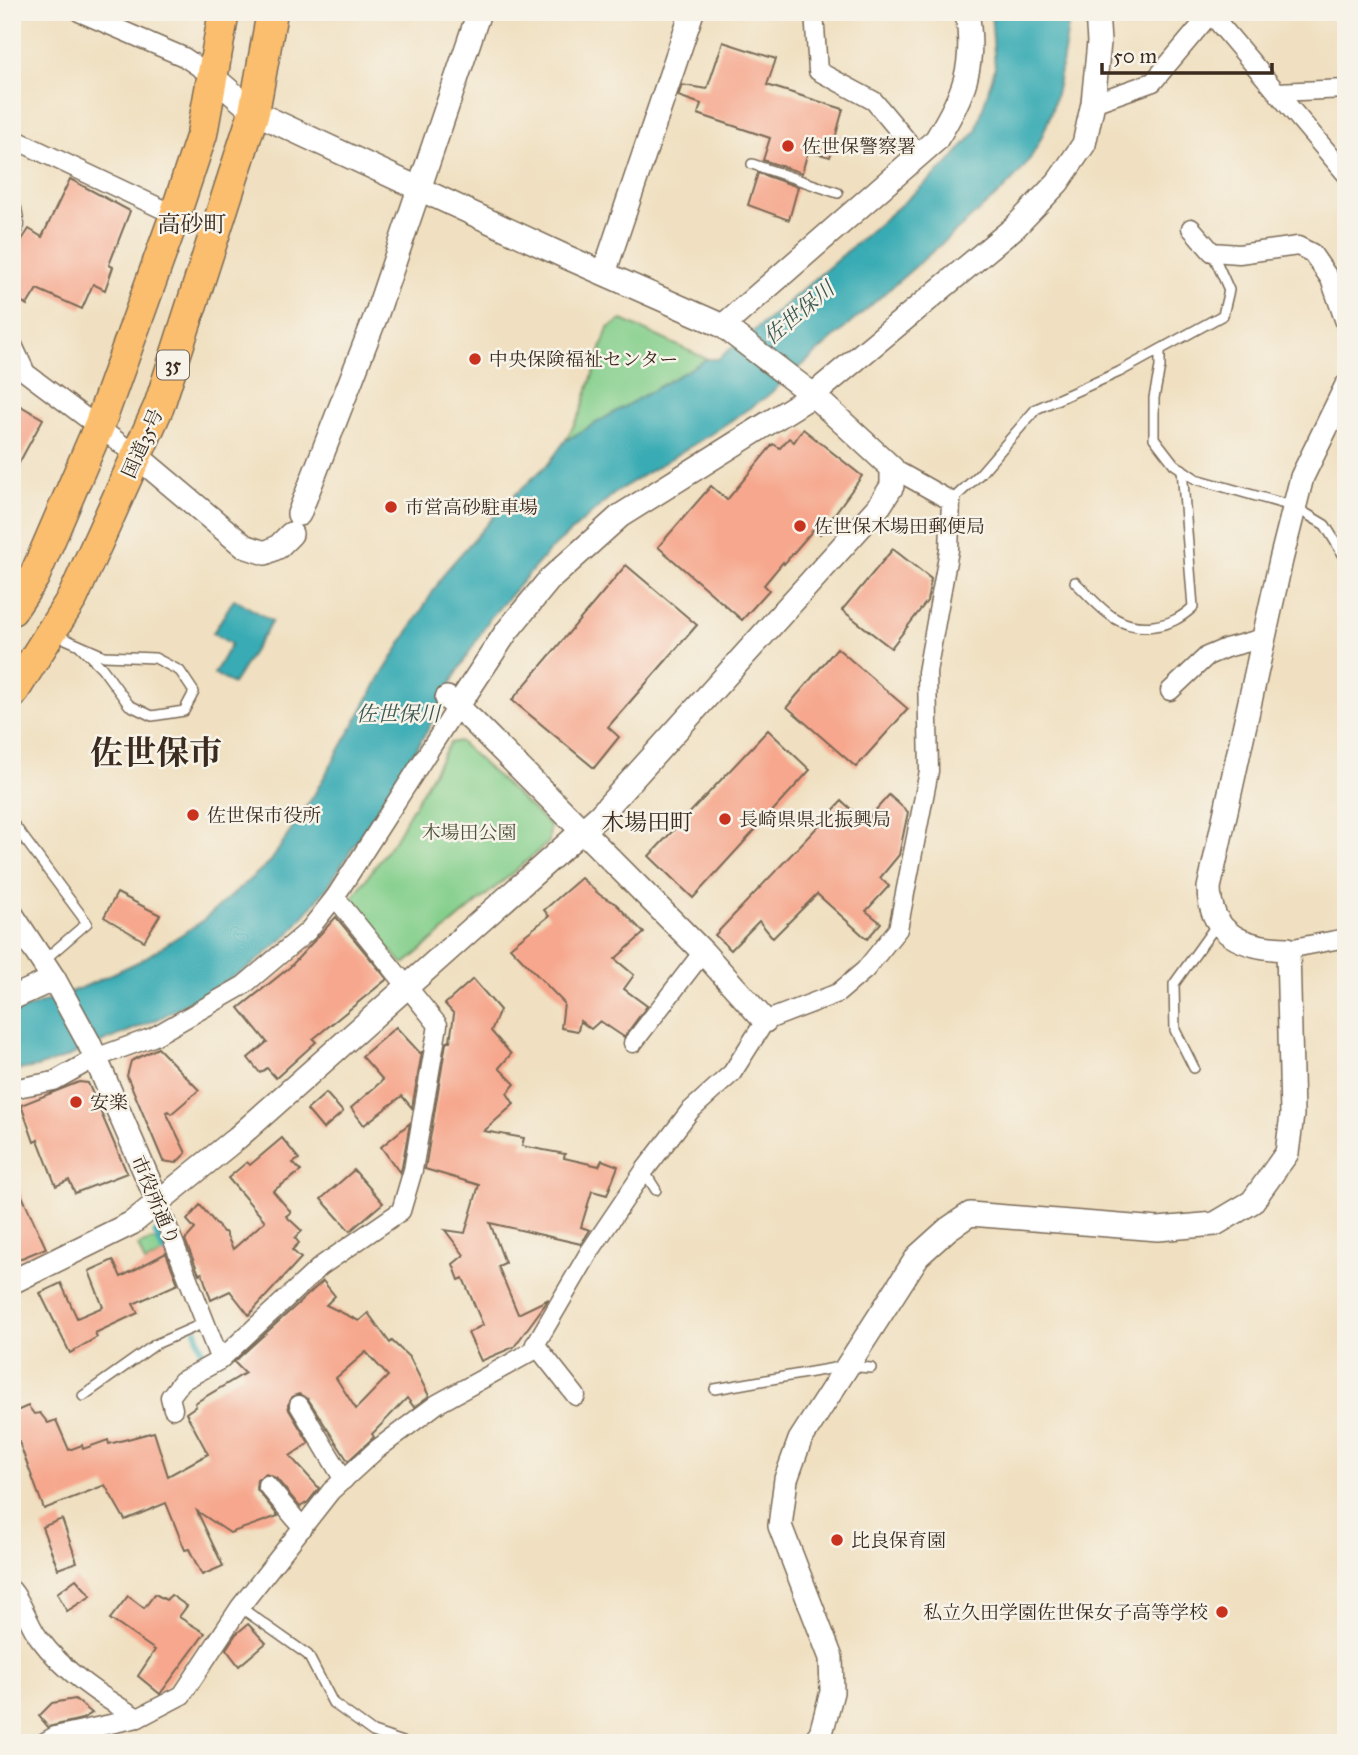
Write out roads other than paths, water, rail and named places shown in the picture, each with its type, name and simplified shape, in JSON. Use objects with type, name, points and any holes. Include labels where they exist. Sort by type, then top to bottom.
[{"type":"highway","points":[[12,610],[34,577],[99,426],[175,215],[202,135],[224,12]]},
{"type":"highway","name":"国道35号","points":[[12,694],[73,597],[159,406],[254,112],[272,12]]},
{"type":"street","points":[[43,1743],[55,1736],[138,1718],[182,1695],[240,1607],[331,1491],[376,1450],[438,1404],[531,1352],[590,1251],[644,1171],[690,1111],[732,1073],[765,1021],[838,993],[865,970],[898,929],[929,771],[927,671],[949,550],[951,501],[892,468],[806,388],[732,332],[254,112],[212,76],[184,57],[79,12]]},
{"type":"street","points":[[12,343],[26,373],[137,456],[244,546],[265,553],[278,547],[295,524],[377,313],[479,12]]},
{"type":"street","points":[[604,273],[692,12]]},
{"type":"street","points":[[814,12],[818,71],[874,101],[919,155]]},
{"type":"street","points":[[732,332],[936,140],[958,104],[968,72],[971,35],[967,12]]},
{"type":"street","points":[[12,1089],[54,1081],[92,1051],[153,1037],[244,985],[308,931],[335,897],[452,703],[550,580],[620,516],[806,388],[1015,227],[1058,182],[1084,144],[1093,103],[1099,42],[1097,12]]},
{"type":"street","points":[[1093,103],[1153,82],[1212,13],[1346,174]]},
{"type":"street","points":[[1277,92],[1346,89]]},
{"type":"street","points":[[12,138],[175,215]]},
{"type":"street","points":[[12,209],[15,225],[12,230]]},
{"type":"street","points":[[1191,228],[1212,252],[1239,254],[1298,246],[1312,253],[1331,279],[1346,326]]},
{"type":"street","points":[[1346,387],[1303,477],[1264,638],[1209,888],[1209,906],[1217,924],[1237,939],[1263,948],[1288,949],[1346,938]]},
{"type":"street","points":[[12,1282],[132,1223],[159,1202],[237,1138],[582,831],[609,806],[880,505],[892,486],[892,468]]},
{"type":"street","points":[[1170,691],[1207,656],[1264,638]]},
{"type":"street","points":[[452,703],[702,951],[765,1021]]},
{"type":"street","points":[[173,1409],[170,1397],[182,1381],[220,1360],[321,1266],[401,1211],[413,1170],[438,1026],[335,897]]},
{"type":"street","points":[[12,915],[53,978],[12,998]]},
{"type":"street","points":[[813,1743],[821,1733],[832,1692],[831,1658],[780,1526],[786,1479],[800,1440],[918,1256],[948,1229],[970,1214],[1158,1229],[1215,1224],[1252,1202],[1287,1153],[1292,1115],[1288,949]]},
{"type":"street","points":[[633,1043],[702,951]]},
{"type":"street","name":"市役所通り","points":[[53,978],[92,1051],[159,1202],[220,1360]]},
{"type":"street","points":[[535,1344],[576,1396]]},
{"type":"street","points":[[299,1405],[344,1479]]},
{"type":"street","points":[[267,1485],[303,1528]]},
{"type":"street","points":[[12,1590],[37,1636],[60,1663],[114,1705],[138,1718]]},
{"type":"lane","points":[[752,164],[838,193]]},
{"type":"lane","points":[[951,501],[980,474],[1036,409],[1119,372],[1223,315],[1229,290],[1212,252]]},
{"type":"lane","points":[[1160,350],[1160,368],[1154,398],[1154,438],[1174,464],[1196,479],[1295,508],[1325,525],[1346,559]]},
{"type":"lane","points":[[1075,582],[1113,618],[1128,626],[1140,628],[1168,624],[1193,607],[1182,469]]},
{"type":"lane","points":[[50,633],[104,656],[155,658],[180,671],[194,692],[184,711],[152,716],[129,705],[102,668],[80,646]]},
{"type":"lane","points":[[15,826],[87,923],[53,978]]},
{"type":"lane","points":[[1194,1068],[1175,1030],[1174,984],[1217,924]]},
{"type":"lane","points":[[644,1171],[656,1190]]},
{"type":"lane","points":[[83,1396],[156,1344],[204,1322]]},
{"type":"lane","points":[[715,1389],[846,1366],[871,1368]]},
{"type":"lane","points":[[240,1607],[308,1655],[333,1703],[373,1732],[406,1743]]},
{"type":"water","name":"佐世保川","points":[[991,12],[1070,12],[1061,73],[1051,112],[1036,149],[1017,175],[766,397],[616,492],[549,551],[490,618],[452,681],[426,733],[327,888],[288,935],[247,969],[160,1018],[65,1058],[12,1071],[12,1014],[86,986],[140,961],[201,922],[271,861],[314,795],[380,678],[445,572],[501,508],[549,463],[565,441],[707,359],[718,359],[770,318],[948,164],[976,131],[995,68]]},
{"type":"water","points":[[234,599],[272,621],[233,684],[214,674],[231,644],[213,633]]},
{"type":"waterway","points":[[156,1233],[168,1260]]},
{"type":"waterway","points":[[196,1331],[203,1354]]},
{"type":"place","name":"佐世保警察署","points":[[788,146]]},
{"type":"place","name":"中央保険福祉センター","points":[[475,359]]},
{"type":"place","name":"市営高砂駐車場","points":[[391,507]]},
{"type":"place","name":"佐世保木場田郵便局","points":[[800,526]]},
{"type":"place","name":"佐世保市役所","points":[[193,815]]},
{"type":"place","name":"長崎県県北振興局","points":[[725,819]]},
{"type":"place","name":"安楽","points":[[76,1102]]},
{"type":"place","name":"比良保育園","points":[[837,1540]]},
{"type":"place","name":"私立久田学園佐世保女子高等学校","points":[[1222,1612]]},
{"type":"district","name":"高砂町","points":[[192,224]]},
{"type":"district","name":"佐世保市","points":[[156,752]]},
{"type":"district","name":"木場田町","points":[[647,822]]},
{"type":"park label","name":"木場田公園","points":[[469,832]]}]
